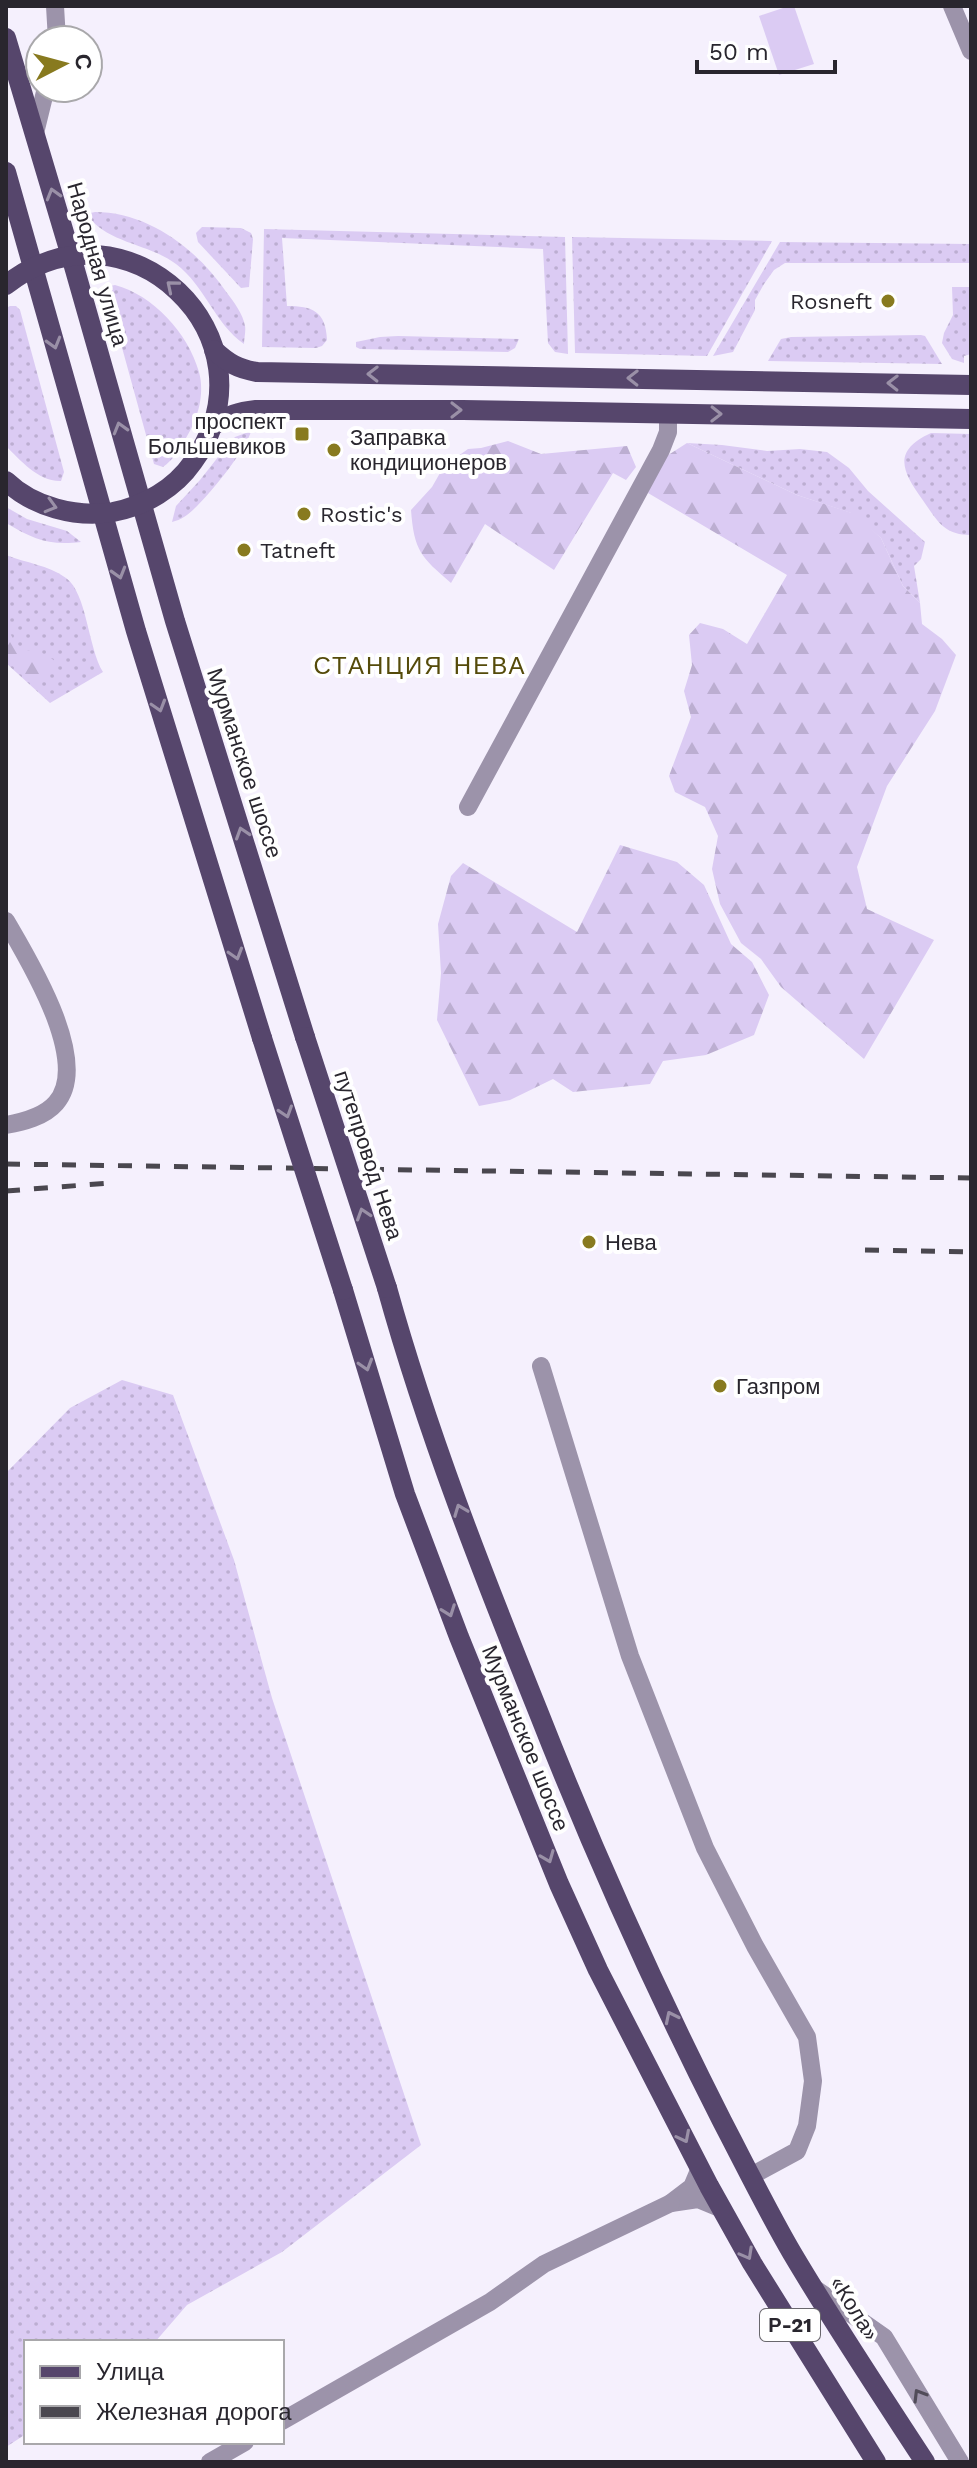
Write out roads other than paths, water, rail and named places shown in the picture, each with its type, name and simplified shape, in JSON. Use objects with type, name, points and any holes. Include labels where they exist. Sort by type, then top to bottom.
[{"type":"main road","name":"Народная улица","points":[[6,38],[142,503]]},
{"type":"main road","points":[[6,172],[102,514]]},
{"type":"main road","points":[[6,285],[33,268],[71,256],[113,257],[132,262],[160,276],[184,296],[197,313],[214,350],[219,375],[219,400],[214,425],[203,448],[191,466],[168,487],[142,503],[102,514],[72,512],[41,504],[16,491],[6,481]]},
{"type":"main road","points":[[214,350],[226,362],[257,372],[971,385]]},
{"type":"main road","points":[[214,425],[226,416],[256,410],[971,419]]},
{"type":"main road","name":"Мурманское шоссе","points":[[142,503],[179,636],[305,1037]]},
{"type":"main road","name":"Мурманское шоссе","points":[[102,514],[405,1494],[559,1884],[598,1970],[705,2177]]},
{"type":"main road","name":"путепровод Нева","points":[[305,1037],[387,1288]]},
{"type":"main road","name":"Мурманское шоссе","points":[[387,1288],[402,1343],[453,1493],[559,1766],[640,1952],[751,2176]]},
{"type":"main road","name":"«Кола»","points":[[751,2176],[791,2251],[925,2462]]},
{"type":"main road","name":"Р-21","points":[[705,2177],[752,2263],[876,2462]]},
{"type":"street","points":[[952,6],[971,51]]},
{"type":"street","points":[[35,133],[42,104]]},
{"type":"street","points":[[468,807],[661,450],[668,432],[668,413]]},
{"type":"street","points":[[6,921],[51,1007],[63,1041],[67,1065],[66,1087],[56,1105],[29,1121],[6,1125]]},
{"type":"street","points":[[541,1366],[630,1656],[705,1848],[755,1946],[807,2037],[813,2081],[807,2126],[797,2151],[751,2176]]},
{"type":"street","points":[[284,2420],[490,2302],[544,2264],[671,2203],[705,2177]]},
{"type":"street","points":[[671,2203],[698,2199],[722,2209]]},
{"type":"street","points":[[814,2288],[884,2337],[960,2462]]},
{"type":"street","points":[[210,2462],[242,2444]]},
{"type":"railway","points":[[6,1164],[971,1178]]},
{"type":"railway","points":[[6,1191],[110,1183]]},
{"type":"railway","points":[[865,1250],[971,1252]]},
{"type":"place","name":"Rosneft","points":[[888,301]]},
{"type":"place","name":"проспект Большевиков","points":[[302,434]]},
{"type":"place","name":"Заправка кондиционеров","points":[[334,450]]},
{"type":"place","name":"Rostic's","points":[[304,514]]},
{"type":"place","name":"Tatneft","points":[[244,550]]},
{"type":"place","name":"Нева","points":[[589,1242]]},
{"type":"place","name":"Газпром","points":[[720,1386]]},
{"type":"district","name":"СТАНЦИЯ НЕВА","points":[[420,666]]}]
